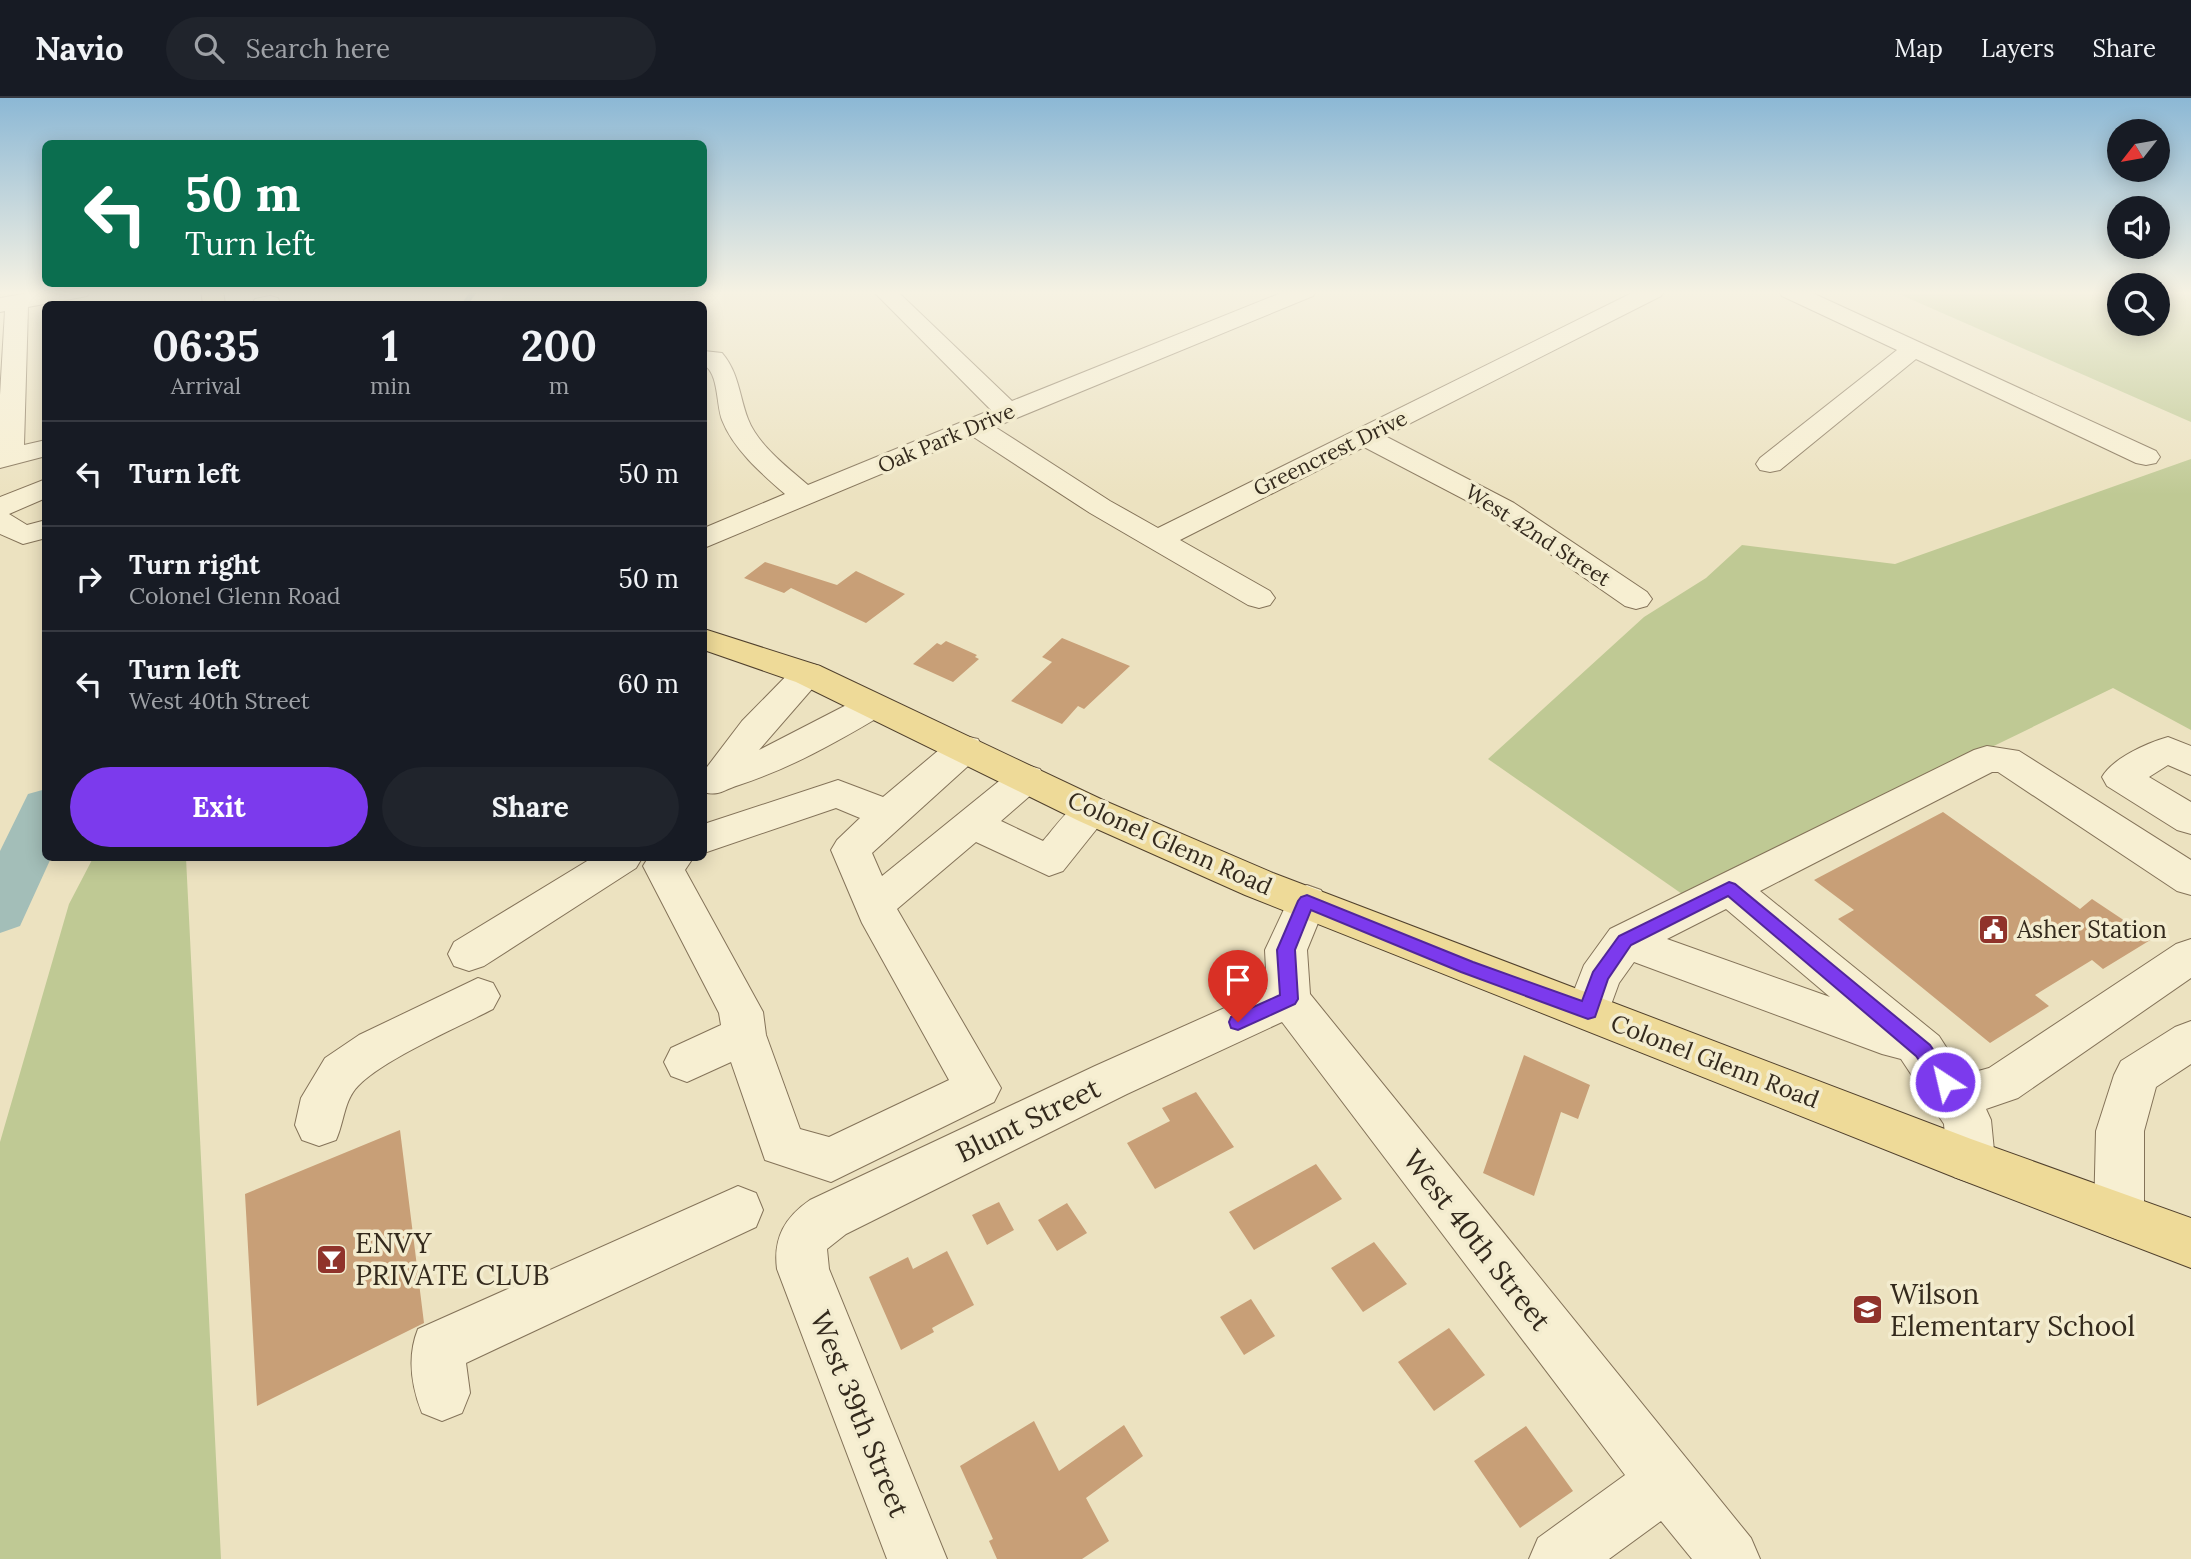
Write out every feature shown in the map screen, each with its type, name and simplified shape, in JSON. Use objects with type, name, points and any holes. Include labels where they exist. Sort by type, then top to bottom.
[{"type":"main road","name":"Colonel Glenn Road","points":[[708,646],[808,674],[1092,811],[1259,884],[1467,967],[2191,1243]]},
{"type":"street","points":[[22,359],[5,459],[42,451]]},
{"type":"street","points":[[714,359],[721,366],[729,388],[736,421],[754,448],[805,497]]},
{"type":"street","points":[[954,359],[1008,412]]},
{"type":"street","name":"Oak Park Drive","points":[[707,538],[1135,359]]},
{"type":"street","name":"Greencrest Drive","points":[[1158,540],[1517,359]]},
{"type":"street","points":[[1770,464],[1900,359]]},
{"type":"street","points":[[1938,359],[2146,457]]},
{"type":"street","points":[[975,426],[1100,507],[1259,598]]},
{"type":"street","name":"West 42nd Street","points":[[1364,436],[1504,509],[1636,599]]},
{"type":"street","points":[[0,508],[42,489]]},
{"type":"street","points":[[0,521],[23,535],[42,530]]},
{"type":"street","points":[[712,783],[754,729],[808,674]]},
{"type":"street","points":[[712,783],[756,767],[825,734],[873,706]]},
{"type":"street","points":[[670,861],[663,866],[741,1012],[744,1035],[782,1145],[831,1160],[978,1088],[875,905],[851,850],[965,748]]},
{"type":"street","points":[[2191,762],[2168,749],[2120,777],[2191,820]]},
{"type":"street","points":[[1588,1011],[1600,977],[1625,941],[1987,759],[2006,760],[2191,880]]},
{"type":"street","points":[[875,905],[1027,778]]},
{"type":"street","points":[[707,838],[838,793],[887,816]]},
{"type":"street","points":[[972,824],[1049,861],[1092,811]]},
{"type":"street","points":[[319,1125],[324,1098],[341,1072],[473,975],[618,861]]},
{"type":"street","points":[[1729,888],[1923,1050],[1956,1098],[1967,1120],[1971,1161]]},
{"type":"street","points":[[1289,999],[1286,950],[1307,901]]},
{"type":"street","points":[[1625,941],[1923,1050]]},
{"type":"street","points":[[1956,1098],[2002,1084],[2191,956]]},
{"type":"street","name":"Blunt Street","points":[[803,1269],[801,1240],[809,1230],[828,1217],[1111,1080],[1289,999]]},
{"type":"street","name":"West 40th Street","points":[[1289,999],[1730,1559]]},
{"type":"street","points":[[687,1062],[744,1035]]},
{"type":"street","points":[[2119,1216],[2120,1131],[2137,1075],[2191,1040]]},
{"type":"street","points":[[442,1393],[437,1348],[738,1210]]},
{"type":"street","name":"West 39th Street","points":[[803,1269],[917,1559]]},
{"type":"street","points":[[1559,1559],[1666,1481]]},
{"type":"green space","points":[[2048,359],[2191,359],[2191,422]]},
{"type":"green space","points":[[2191,459],[2191,730],[2113,688],[1685,896],[1488,759],[1644,617],[1706,578],[1742,545],[1895,564]]},
{"type":"green space","points":[[91,861],[186,861],[221,1559],[0,1559],[0,1142],[69,904]]},
{"type":"building","points":[[765,562],[837,585],[856,571],[905,594],[866,623],[791,588],[784,593],[744,578]]},
{"type":"building","points":[[1062,638],[1130,666],[1084,709],[1078,706],[1062,724],[1011,701],[1052,662],[1042,657]]},
{"type":"building","points":[[946,641],[977,655],[975,657],[979,659],[953,682],[913,664],[937,643],[941,645]]},
{"type":"building","name":"Asher Station","points":[[1943,812],[2080,909],[2092,899],[2152,939],[2103,969],[2092,960],[2035,995],[2049,1006],[1990,1043],[1838,919],[1854,910],[1814,880]]},
{"type":"building","points":[[1524,1055],[1590,1085],[1578,1119],[1561,1112],[1534,1196],[1483,1173]]},
{"type":"building","points":[[1196,1092],[1234,1147],[1155,1189],[1127,1143],[1170,1121],[1162,1108]]},
{"type":"building","name":"ENVY PRIVATE CLUB","points":[[400,1130],[424,1323],[257,1406],[245,1194]]},
{"type":"building","points":[[1316,1164],[1342,1199],[1254,1250],[1229,1212]]},
{"type":"building","points":[[999,1202],[1014,1230],[987,1245],[972,1215]]},
{"type":"building","points":[[1067,1203],[1087,1233],[1057,1251],[1038,1220]]},
{"type":"building","points":[[1374,1242],[1407,1284],[1363,1312],[1331,1268]]},
{"type":"building","points":[[947,1251],[974,1305],[932,1328],[934,1332],[901,1350],[869,1277],[908,1257],[913,1269]]},
{"type":"building","points":[[1251,1299],[1275,1336],[1244,1355],[1220,1317]]},
{"type":"building","points":[[1449,1328],[1485,1375],[1434,1411],[1398,1362]]},
{"type":"building","points":[[1034,1421],[1059,1471],[1124,1425],[1143,1456],[1086,1498],[1109,1541],[1082,1559],[997,1559],[989,1541],[993,1539],[960,1466]]},
{"type":"building","points":[[1526,1426],[1573,1491],[1520,1528],[1474,1461]]},
{"type":"waterway","points":[[0,911],[42,816]]},
{"type":"place","name":"Asher Station","points":[[1994,929]]},
{"type":"place","name":"ENVY PRIVATE CLUB","points":[[332,1259]]},
{"type":"place","name":"Wilson Elementary School","points":[[1867,1310]]},
{"type":"route","points":[[1238,1022],[1289,999],[1286,950],[1307,901],[1467,967],[1588,1011],[1600,977],[1625,941],[1729,888],[1923,1050],[1945,1082]]}]
